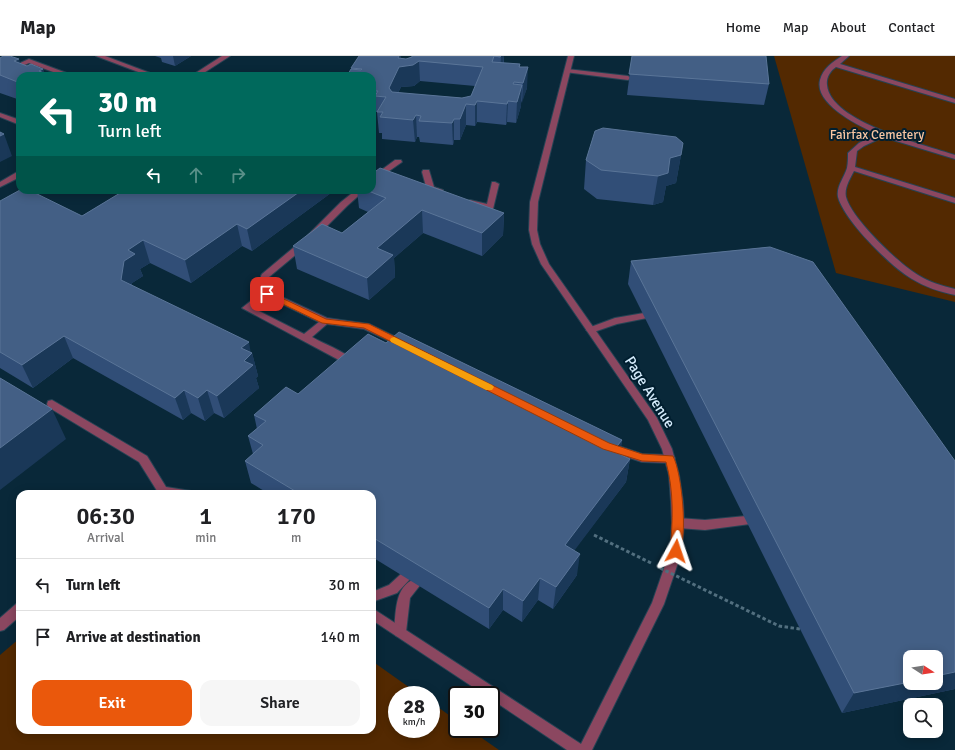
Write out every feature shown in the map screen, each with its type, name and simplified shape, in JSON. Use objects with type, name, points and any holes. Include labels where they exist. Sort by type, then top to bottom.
[{"type":"street","points":[[99,56],[144,72]]},
{"type":"street","points":[[201,72],[227,56]]},
{"type":"street","name":"Page Avenue","points":[[571,56],[534,202],[533,230],[536,244],[545,264],[652,418],[667,449],[674,475],[678,523],[676,551],[658,604],[585,750]]},
{"type":"street","points":[[846,56],[833,64],[826,72],[824,78],[826,94],[833,105],[846,116],[883,134],[955,157]]},
{"type":"street","points":[[0,74],[29,61],[59,72]]},
{"type":"street","points":[[833,64],[955,101]]},
{"type":"street","points":[[567,71],[628,78]]},
{"type":"street","points":[[0,115],[16,121]]},
{"type":"street","points":[[883,134],[868,140],[852,153],[851,168],[841,196],[846,208],[896,263],[910,274],[928,284],[955,292]]},
{"type":"street","points":[[376,178],[398,162]]},
{"type":"street","points":[[851,168],[955,201]]},
{"type":"street","points":[[426,172],[430,188],[490,207],[495,184]]},
{"type":"street","points":[[0,185],[16,176]]},
{"type":"street","points":[[267,294],[265,276],[308,240],[356,194]]},
{"type":"street","points":[[267,294],[324,321],[366,326],[408,347]]},
{"type":"street","points":[[267,294],[247,308],[342,357],[358,368]]},
{"type":"street","points":[[591,330],[615,321],[644,316]]},
{"type":"street","points":[[305,338],[324,321]]},
{"type":"street","points":[[52,404],[143,459],[159,490]]},
{"type":"street","points":[[599,442],[642,458],[670,459]]},
{"type":"street","points":[[678,523],[705,525],[746,521]]},
{"type":"street","points":[[376,595],[410,581],[404,596],[400,632]]},
{"type":"street","points":[[0,626],[16,612]]},
{"type":"street","points":[[376,616],[579,750]]},
{"type":"path","points":[[594,536],[778,626],[800,629]]},
{"type":"green space","name":"Fairfax Cemetery","points":[[774,56],[955,56],[955,302],[836,273]]},
{"type":"green space","points":[[16,641],[16,734],[376,734],[376,664],[407,686],[388,686],[388,738],[440,738],[440,709],[448,714],[448,738],[482,738],[499,750],[0,750],[0,655]]},
{"type":"building","points":[[3,56],[10,56],[19,59],[14,61],[27,66],[31,64],[43,69],[39,71],[42,72],[16,72],[16,81],[0,75],[0,58]]},
{"type":"building","points":[[359,56],[399,56],[398,58],[406,59],[412,56],[494,56],[492,62],[520,64],[519,67],[528,67],[523,83],[514,82],[513,84],[522,85],[517,102],[508,101],[507,104],[477,101],[475,105],[466,104],[460,119],[454,119],[452,123],[419,121],[421,116],[416,115],[413,120],[380,117],[383,112],[377,112],[386,97],[376,96],[378,91],[376,91],[376,72],[349,72],[351,69],[362,69],[351,68]],"holes":[[[419,61],[483,67],[471,96],[462,98],[392,92],[389,88],[399,67],[413,65]]]},
{"type":"building","points":[[632,56],[766,56],[769,84],[629,74]]},
{"type":"building","points":[[603,128],[676,137],[683,143],[681,155],[670,158],[668,173],[658,176],[601,170],[586,160],[595,131]]},
{"type":"building","points":[[380,168],[504,213],[482,233],[422,210],[377,248],[393,255],[367,278],[293,246],[322,224],[342,233],[386,198],[376,194],[376,171]]},
{"type":"building","points":[[16,192],[16,194],[37,194],[82,216],[118,194],[296,194],[247,229],[237,224],[185,260],[143,240],[128,250],[135,254],[124,261],[121,280],[249,342],[241,348],[252,353],[244,361],[253,365],[217,396],[207,390],[198,398],[184,390],[175,398],[64,336],[22,365],[0,352],[0,201]]},
{"type":"building","points":[[770,247],[813,262],[955,461],[955,672],[943,675],[943,650],[903,650],[903,683],[854,693],[631,261]]},
{"type":"building","points":[[399,332],[622,440],[613,451],[630,459],[565,545],[580,554],[556,587],[540,578],[523,601],[503,589],[489,608],[376,539],[376,490],[293,490],[245,461],[263,445],[248,436],[266,421],[254,415],[286,387],[298,394],[368,334],[386,343]]},
{"type":"building","points":[[0,378],[52,409],[0,448]]},
{"type":"slow traffic","points":[[394,340],[489,387]]},
{"type":"route","points":[[267,294],[324,321],[366,326],[606,446],[642,458],[670,459],[674,475],[677,502],[678,523],[676,551]]}]
